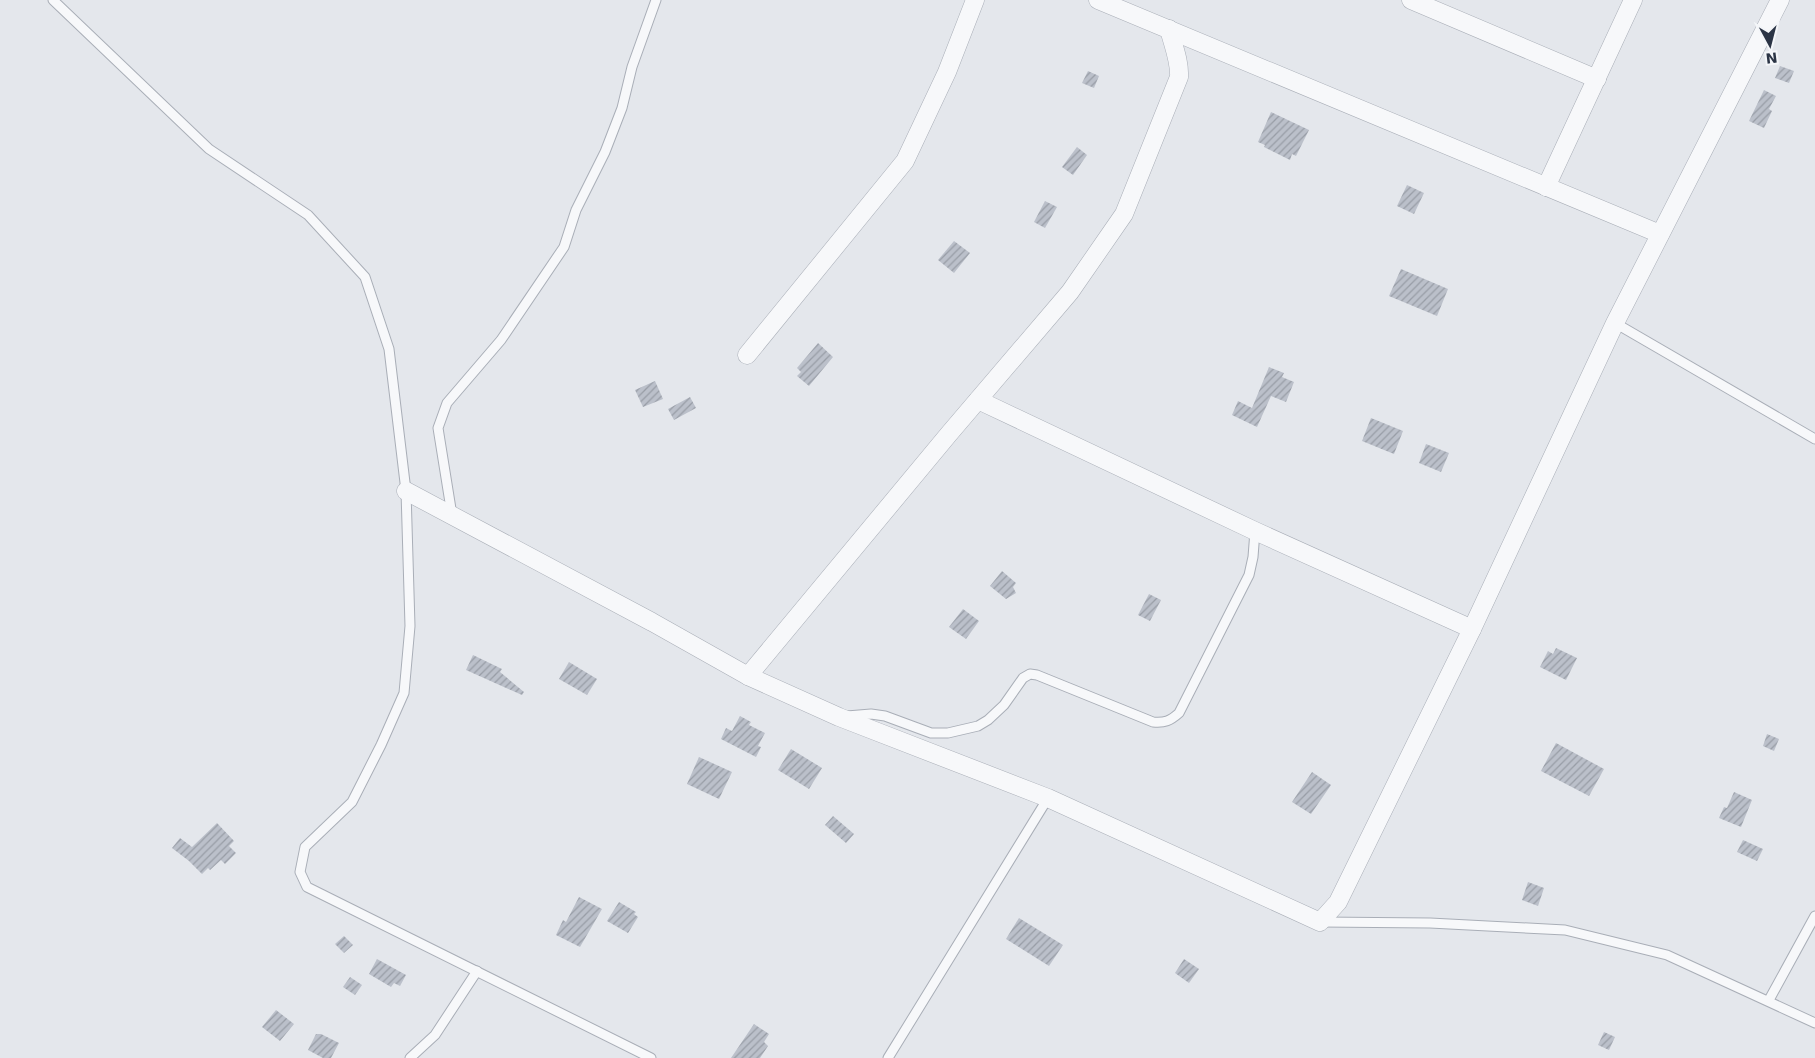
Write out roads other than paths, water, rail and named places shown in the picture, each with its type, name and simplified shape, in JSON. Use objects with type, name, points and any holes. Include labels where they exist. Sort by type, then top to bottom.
[{"type":"street","points":[[747,355],[905,161],[947,72],[975,0]]},
{"type":"street","points":[[1098,0],[1660,234]]},
{"type":"street","points":[[1410,0],[1597,79]]},
{"type":"street","points":[[1546,187],[1633,0]]},
{"type":"street","points":[[406,491],[652,622],[748,676],[839,717],[1048,798],[1320,922],[1338,902],[1472,629],[1615,323],[1780,0]]},
{"type":"street","points":[[748,676],[1070,292],[1124,214],[1178,77],[1177,58],[1169,29]]},
{"type":"street","points":[[978,400],[1255,531],[1472,629]]},
{"type":"lane","points":[[53,0],[208,149],[308,215],[366,277],[389,349],[406,491],[410,626],[404,692],[381,745],[352,802],[305,847],[300,872],[307,887],[651,1058]]},
{"type":"lane","points":[[452,515],[438,428],[446,403],[501,340],[564,247],[576,210],[605,152],[622,108],[632,67],[656,0]]},
{"type":"lane","points":[[1615,323],[1815,439]]},
{"type":"lane","points":[[839,717],[871,714],[885,716],[931,733],[948,733],[978,726],[988,720],[1004,705],[1023,678],[1030,674],[1037,675],[1153,722],[1171,720],[1178,712],[1249,575],[1253,557],[1255,531]]},
{"type":"lane","points":[[888,1058],[1048,798]]},
{"type":"lane","points":[[1769,1000],[1815,916]]},
{"type":"lane","points":[[1320,922],[1430,923],[1565,930],[1667,955],[1815,1022]]},
{"type":"lane","points":[[410,1058],[435,1035],[477,972]]}]
